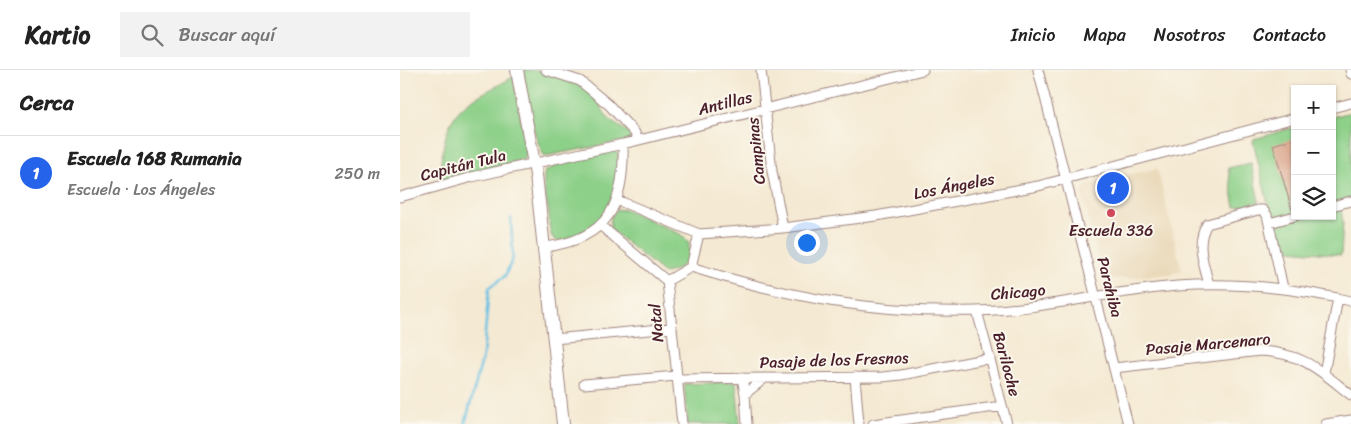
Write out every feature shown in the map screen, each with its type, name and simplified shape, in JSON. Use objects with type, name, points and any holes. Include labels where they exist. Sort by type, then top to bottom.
[{"type":"main road","points":[[517,70],[534,164],[564,424]]},
{"type":"street","points":[[546,70],[580,81],[590,88],[635,132],[637,140]]},
{"type":"street","name":"Campinas","points":[[761,70],[767,108],[772,171],[782,228]]},
{"type":"street","name":"Antillas","points":[[534,164],[923,70]]},
{"type":"street","name":"Parahiba","points":[[1038,70],[1128,424]]},
{"type":"street","points":[[1350,70],[1351,74]]},
{"type":"street","points":[[1336,107],[1351,103]]},
{"type":"street","name":"Los Ángeles","points":[[617,200],[699,234],[782,228],[876,216],[1066,178],[1291,119]]},
{"type":"street","points":[[545,247],[569,244],[587,235],[600,225],[617,200],[624,173],[623,144]]},
{"type":"street","name":"Capitán Tula","points":[[400,197],[479,175],[534,164]]},
{"type":"street","points":[[1336,205],[1351,201]]},
{"type":"street","points":[[1209,285],[1201,252],[1202,232],[1207,224],[1263,210],[1269,223],[1283,288]]},
{"type":"street","points":[[1269,223],[1291,217]]},
{"type":"street","points":[[600,225],[667,281]]},
{"type":"street","points":[[691,267],[699,234]]},
{"type":"street","name":"Chicago","points":[[691,267],[744,283],[834,303],[891,310],[977,311],[1064,303],[1097,296],[1160,288],[1209,285],[1283,288],[1351,301]]},
{"type":"street","name":"Natal","points":[[682,424],[667,281],[691,267]]},
{"type":"street","points":[[1324,373],[1338,298]]},
{"type":"street","name":"Bariloche","points":[[977,311],[1007,424]]},
{"type":"street","points":[[554,339],[671,328]]},
{"type":"street","name":"Pasaje Marcenaro","points":[[1114,368],[1260,351],[1289,354],[1324,373],[1351,395]]},
{"type":"street","name":"Pasaje de los Fresnos","points":[[584,384],[677,378],[855,378],[901,375],[990,358]]},
{"type":"street","points":[[742,378],[747,424]]},
{"type":"street","points":[[745,394],[764,378]]},
{"type":"street","points":[[855,378],[859,424]]},
{"type":"street","points":[[873,424],[1002,406]]},
{"type":"street","points":[[1326,424],[1351,420]]},
{"type":"shaded area","points":[[1157,168],[1182,271],[1171,274],[1112,279],[1102,273],[1082,193],[1087,185]]},
{"type":"green space","points":[[525,70],[553,74],[581,86],[595,98],[609,119],[632,137],[630,140],[545,156],[541,150],[530,114],[525,87]]},
{"type":"green space","points":[[513,77],[527,153],[524,159],[441,181],[440,166],[446,134],[458,112],[476,97]]},
{"type":"green space","points":[[1351,112],[1351,198],[1336,202],[1336,130],[1336,116]]},
{"type":"green space","points":[[1291,128],[1291,214],[1271,216],[1254,139]]},
{"type":"green space","points":[[615,151],[620,162],[620,171],[616,190],[606,212],[594,225],[580,234],[562,241],[554,239],[550,231],[544,186],[545,171],[561,164]]},
{"type":"green space","points":[[1251,163],[1259,202],[1235,207],[1228,168]]},
{"type":"green space","points":[[1341,208],[1343,223],[1341,255],[1279,249],[1275,229],[1278,224],[1293,220],[1336,220],[1336,209]]},
{"type":"green space","points":[[625,209],[680,234],[688,241],[689,254],[684,263],[676,270],[664,273],[610,229],[611,217],[617,210]]},
{"type":"green space","points":[[736,382],[740,424],[688,424],[684,384]]},
{"type":"building","points":[[1291,139],[1291,207],[1273,145]]},
{"type":"waterway","points":[[465,424],[483,356],[489,288],[505,276],[513,258],[511,218]]},
{"type":"place","name":"Escuela 168 Rumania","points":[[1113,188]]},
{"type":"place","name":"Escuela 336","points":[[1111,213]]}]
